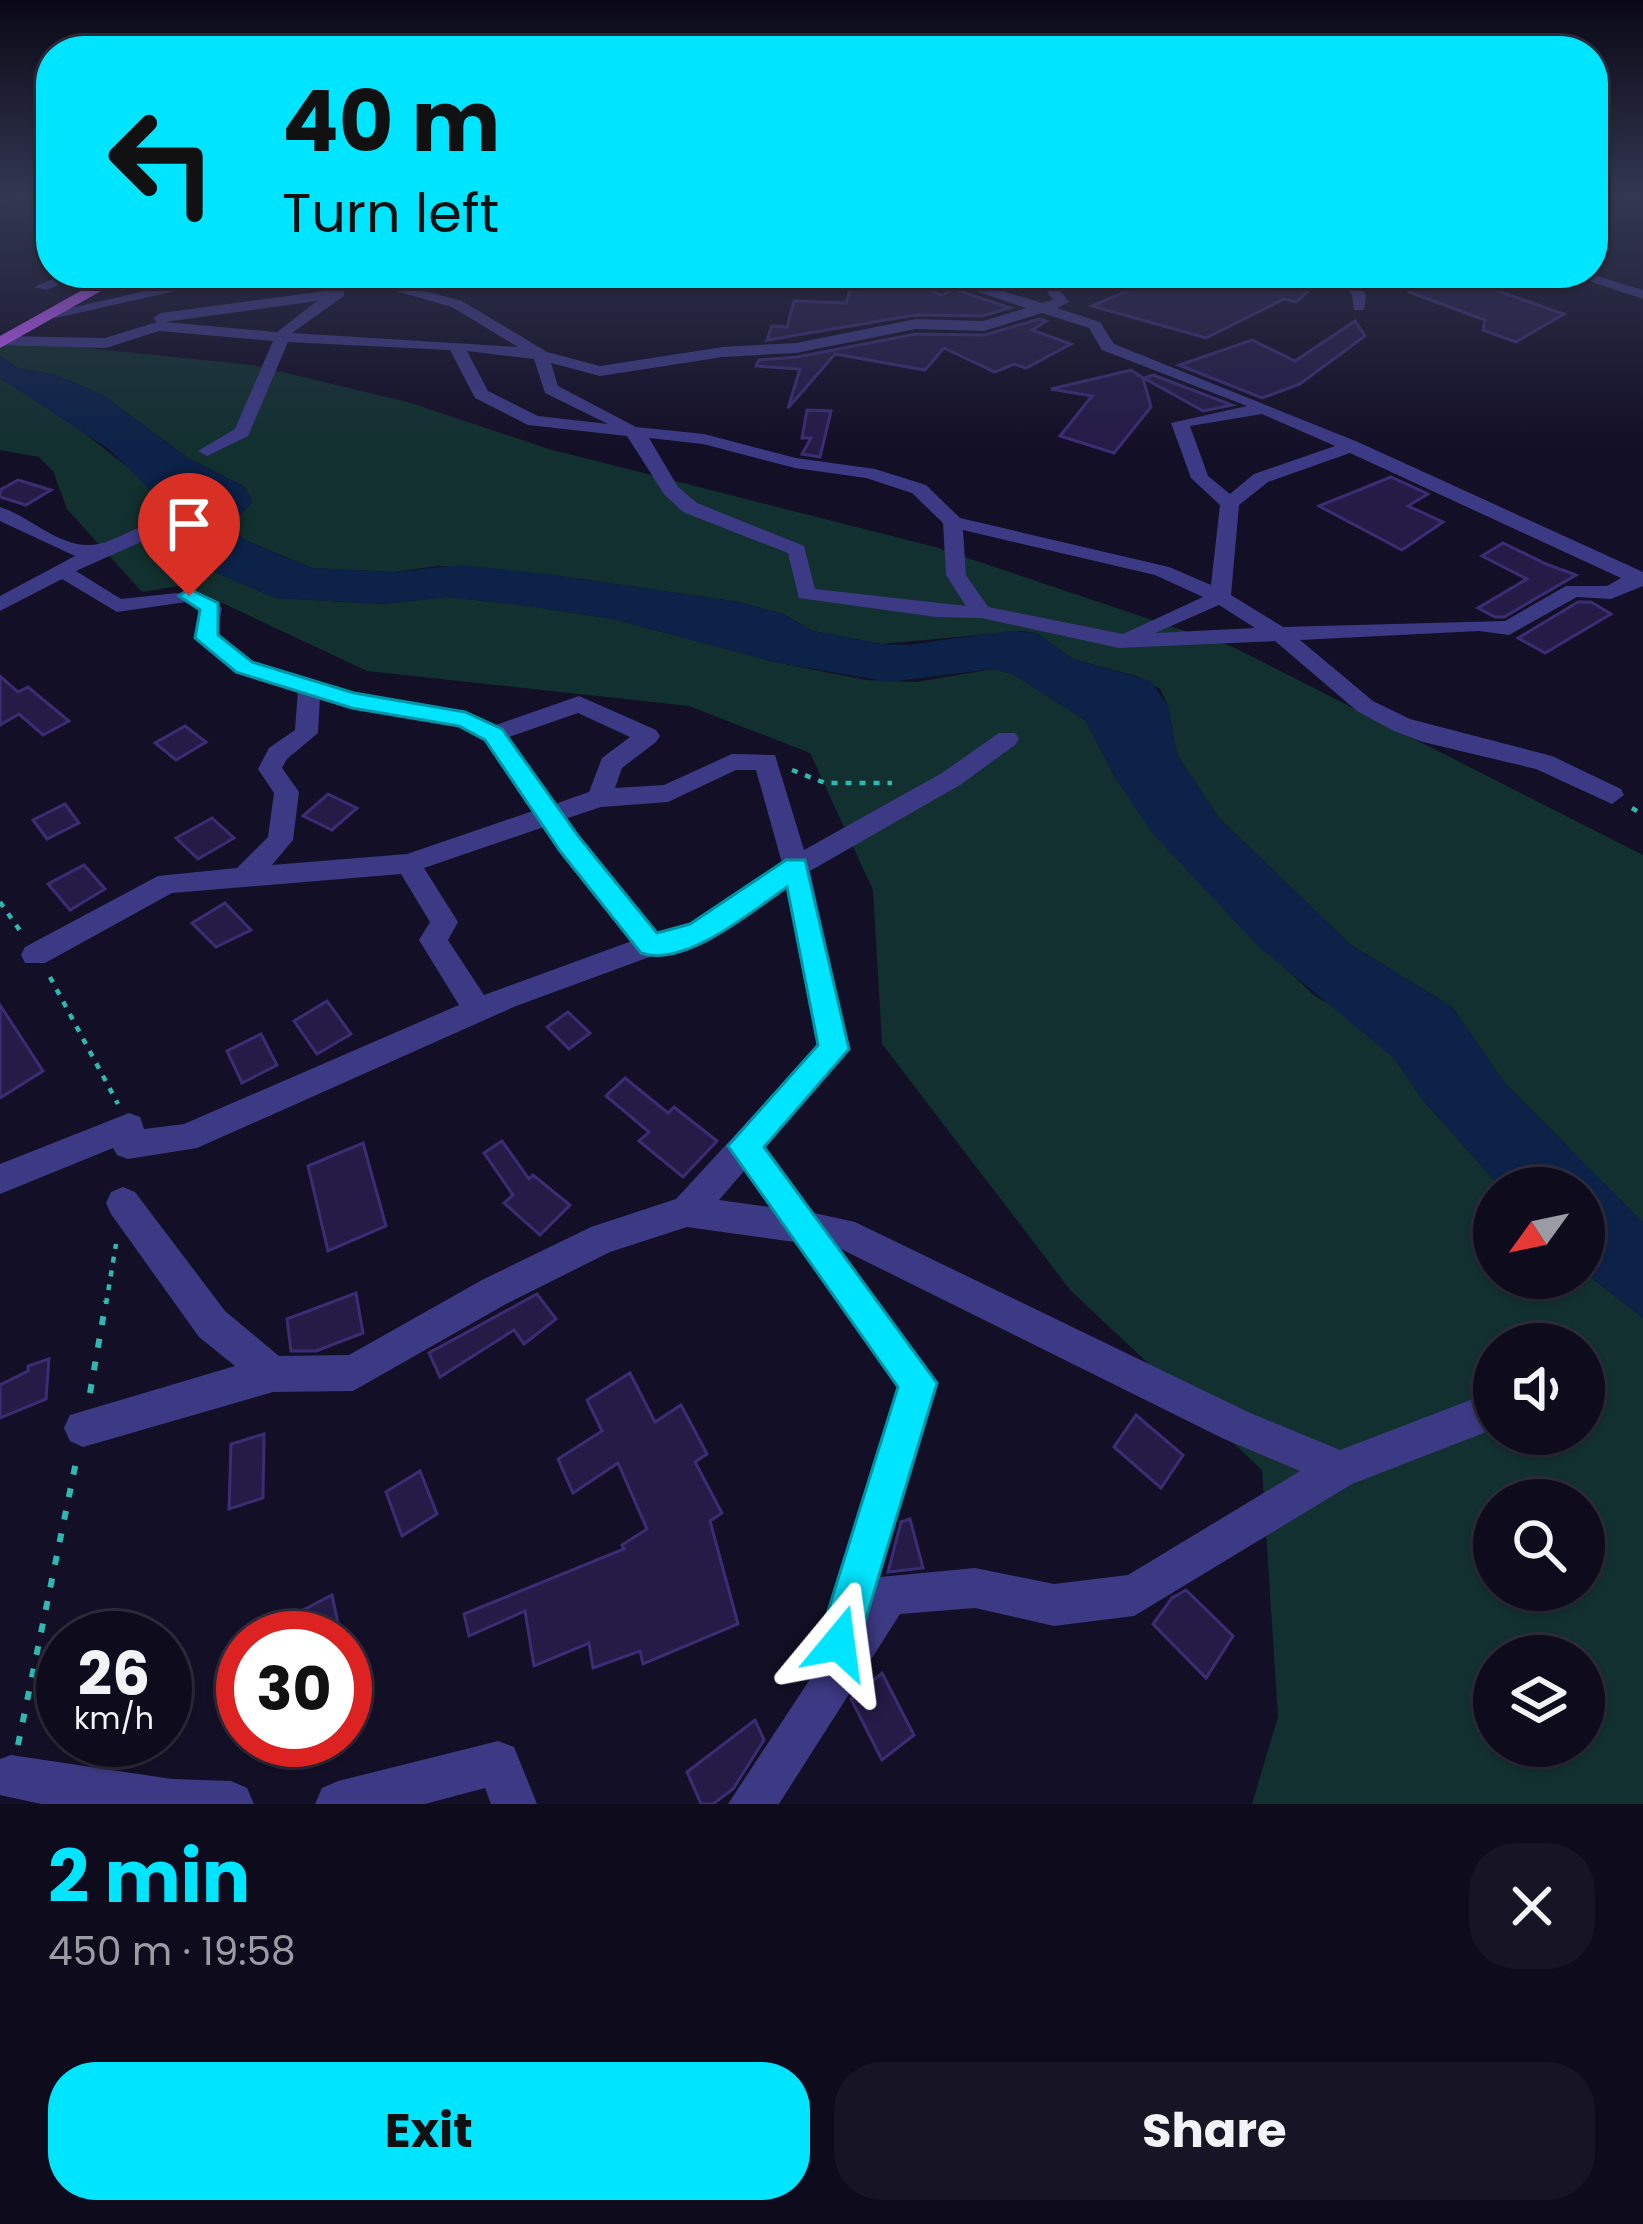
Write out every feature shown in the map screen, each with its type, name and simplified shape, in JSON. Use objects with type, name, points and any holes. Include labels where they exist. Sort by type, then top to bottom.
[{"type":"main road","points":[[2,342],[100,288]]},
{"type":"street","points":[[1608,284],[1643,295]]},
{"type":"street","points":[[56,313],[175,288]]},
{"type":"street","points":[[2,342],[106,344],[165,321],[316,288]]},
{"type":"street","points":[[207,451],[242,432],[256,390],[284,338],[333,288]]},
{"type":"street","points":[[395,288],[457,304],[541,355],[551,389],[636,434],[673,494],[737,531],[778,538],[797,550],[806,594],[850,596],[869,605],[947,614],[981,613],[1120,641],[1479,625],[1509,628],[1573,590],[1611,593],[1640,578]]},
{"type":"street","points":[[972,288],[1095,325],[1108,347],[1265,408],[1640,578]]},
{"type":"street","points":[[165,321],[284,338],[456,345],[541,355],[600,371],[723,352],[796,348],[916,324],[984,326],[1062,302],[1052,288]]},
{"type":"street","points":[[1354,288],[1359,307]]},
{"type":"street","points":[[149,294],[165,321]]},
{"type":"street","points":[[456,345],[481,394],[519,415],[636,434],[704,439],[795,463],[868,473],[919,489],[953,523],[1162,571],[1220,597],[1285,637],[1365,706],[1402,725],[1543,762],[1612,795]]},
{"type":"street","points":[[1230,502],[1201,478],[1180,423],[1265,408]]},
{"type":"street","points":[[1220,597],[1230,502],[1261,478],[1352,446]]},
{"type":"street","points":[[0,513],[70,549],[96,552]]},
{"type":"street","points":[[953,523],[956,575],[981,613]]},
{"type":"street","points":[[0,605],[96,552],[156,528]]},
{"type":"street","points":[[64,572],[117,607],[189,596],[211,608],[206,638],[244,667],[276,680],[310,685],[352,700],[465,719],[494,734],[550,817],[651,946]]},
{"type":"street","points":[[1120,641],[1220,597]]},
{"type":"street","points":[[241,880],[280,840],[287,793],[270,770],[277,754],[306,733],[310,685]]},
{"type":"street","points":[[494,734],[579,704],[648,736],[611,764],[599,798]]},
{"type":"street","points":[[0,1179],[129,1136],[186,1138],[478,1010],[698,933],[796,867],[952,779],[1007,739]]},
{"type":"street","points":[[35,955],[167,883],[408,865],[599,798],[668,793],[732,762],[766,761],[796,867],[834,1049],[688,1211]]},
{"type":"street","points":[[408,865],[444,922],[433,940],[478,1010]]},
{"type":"street","points":[[745,1146],[918,1383],[827,1684]]},
{"type":"street","points":[[123,1203],[212,1324],[273,1374]]},
{"type":"street","points":[[82,1428],[273,1374],[353,1373],[494,1292],[603,1238],[688,1211],[843,1233],[1235,1425],[1340,1469]]},
{"type":"street","points":[[751,1804],[793,1748],[827,1684],[890,1594],[975,1588],[1054,1605],[1134,1595],[1340,1469],[1473,1418]]},
{"type":"street","points":[[338,1804],[498,1763],[514,1804]]},
{"type":"street","points":[[11,1778],[172,1802],[231,1804]]},
{"type":"path","points":[[766,761],[825,783],[952,779]]},
{"type":"path","points":[[0,902],[35,955],[129,1136]]},
{"type":"path","points":[[11,1778],[123,1203]]},
{"type":"green space","points":[[0,339],[252,365],[408,402],[549,449],[935,547],[1233,647],[1643,855],[1643,1223],[1605,1184],[1605,1167],[1588,1167],[1504,1082],[1452,1007],[1351,945],[1219,818],[1177,755],[1160,689],[1139,677],[1073,659],[1037,633],[1022,631],[882,644],[813,631],[783,614],[739,602],[546,574],[439,566],[393,572],[312,568],[245,540],[230,527],[252,502],[245,487],[188,458],[103,395],[56,375],[18,368],[0,356]]},
{"type":"green space","points":[[0,378],[59,413],[139,476],[176,516],[196,564],[276,598],[383,604],[447,597],[522,605],[613,619],[775,662],[866,680],[916,682],[993,669],[1013,674],[1085,720],[1116,779],[1230,916],[1315,996],[1338,1009],[1395,1059],[1422,1099],[1482,1167],[1473,1167],[1473,1299],[1605,1299],[1605,1288],[1643,1318],[1643,1804],[1252,1804],[1278,1717],[1262,1470],[1071,1291],[882,1044],[873,890],[810,753],[689,706],[367,671],[184,585],[142,592],[67,509],[53,471],[39,457],[0,450]]},
{"type":"water","points":[[0,356],[18,368],[56,375],[103,395],[188,458],[245,487],[252,502],[231,527],[245,540],[312,568],[393,572],[463,565],[546,574],[739,602],[783,614],[813,631],[882,644],[1010,631],[1037,633],[1073,659],[1151,681],[1168,706],[1177,755],[1219,818],[1351,945],[1452,1007],[1504,1082],[1588,1167],[1482,1167],[1422,1099],[1395,1059],[1258,946],[1152,833],[1085,720],[1013,674],[992,669],[889,682],[775,662],[613,619],[522,605],[447,597],[383,604],[276,598],[196,564],[168,537],[176,516],[110,450],[0,378]]},
{"type":"water","points":[[1605,1184],[1643,1223],[1643,1318],[1605,1288]]},
{"type":"building","points":[[851,288],[926,288],[941,295],[954,289],[1010,308],[982,316],[915,315],[767,340],[772,326],[787,327],[794,301],[846,303]]},
{"type":"building","points":[[1134,288],[1311,288],[1296,302],[1284,299],[1206,338],[1092,306]]},
{"type":"building","points":[[1410,288],[1489,288],[1564,314],[1516,342],[1483,330],[1485,320],[1409,292]]},
{"type":"building","points":[[1046,321],[1032,330],[1071,344],[1026,368],[1014,364],[995,372],[944,348],[925,370],[835,354],[788,408],[800,369],[756,366],[759,360],[916,334],[985,335]]},
{"type":"building","points":[[1355,321],[1365,336],[1300,384],[1262,398],[1179,365],[1252,340],[1295,361]]},
{"type":"building","points":[[1131,370],[1143,378],[1151,407],[1114,453],[1060,436],[1092,396],[1051,389]]},
{"type":"building","points":[[1153,375],[1232,405],[1203,411],[1144,378]]},
{"type":"building","points":[[807,410],[831,411],[820,457],[802,454],[811,438],[802,438]]},
{"type":"building","points":[[1391,477],[1428,494],[1408,506],[1443,522],[1402,550],[1319,506]]},
{"type":"building","points":[[18,480],[51,490],[26,505],[0,497],[0,490]]},
{"type":"building","points":[[1503,543],[1576,575],[1504,617],[1495,617],[1478,608],[1527,579],[1482,556]]},
{"type":"building","points":[[1578,602],[1591,602],[1611,614],[1545,653],[1518,638]]},
{"type":"building","points":[[0,676],[18,692],[28,687],[69,721],[43,735],[19,714],[0,725]]},
{"type":"building","points":[[185,726],[206,742],[176,760],[155,743]]},
{"type":"building","points":[[328,794],[357,808],[332,830],[303,816]]},
{"type":"building","points":[[65,804],[79,823],[47,839],[33,820]]},
{"type":"building","points":[[212,818],[234,838],[198,859],[176,838]]},
{"type":"building","points":[[84,865],[105,889],[70,910],[48,884]]},
{"type":"building","points":[[225,903],[251,930],[216,947],[192,923]]},
{"type":"building","points":[[327,1001],[351,1034],[317,1054],[294,1021]]},
{"type":"building","points":[[0,1005],[43,1071],[0,1098]]},
{"type":"building","points":[[568,1012],[590,1033],[569,1049],[547,1027]]},
{"type":"building","points":[[261,1034],[277,1065],[242,1083],[227,1051]]},
{"type":"building","points":[[625,1078],[668,1113],[674,1107],[717,1141],[683,1177],[639,1141],[649,1132],[606,1096]]},
{"type":"building","points":[[502,1141],[529,1179],[533,1175],[570,1205],[540,1235],[504,1203],[513,1195],[484,1153]]},
{"type":"building","points":[[363,1143],[386,1226],[328,1251],[308,1166]]},
{"type":"building","points":[[356,1293],[363,1333],[316,1351],[291,1351],[287,1319]]},
{"type":"building","points":[[537,1294],[556,1319],[524,1344],[514,1330],[440,1377],[429,1353]]},
{"type":"building","points":[[49,1359],[46,1399],[0,1418],[0,1385],[28,1371],[28,1366]]},
{"type":"building","points":[[630,1373],[655,1422],[681,1405],[707,1454],[695,1462],[722,1513],[710,1521],[738,1624],[643,1664],[640,1651],[593,1668],[589,1643],[534,1666],[525,1611],[469,1636],[464,1614],[624,1549],[622,1545],[647,1529],[618,1463],[573,1493],[558,1459],[602,1431],[587,1400]]},
{"type":"building","points":[[1136,1415],[1183,1455],[1161,1488],[1114,1447]]},
{"type":"building","points":[[264,1434],[263,1498],[229,1509],[231,1444]]},
{"type":"building","points":[[420,1471],[437,1514],[402,1536],[386,1492]]},
{"type":"building","points":[[910,1519],[923,1568],[888,1572],[901,1522]]},
{"type":"building","points":[[1186,1590],[1233,1636],[1206,1678],[1153,1624],[1172,1598]]},
{"type":"building","points":[[332,1595],[335,1611],[301,1611]]},
{"type":"building","points":[[882,1673],[914,1735],[882,1760],[851,1699]]},
{"type":"building","points":[[755,1720],[764,1740],[733,1789],[713,1804],[701,1804],[687,1772]]},
{"type":"route","points":[[189,596],[211,608],[206,638],[244,667],[352,700],[465,719],[494,734],[569,844],[651,946],[698,933],[796,867],[834,1049],[745,1146],[918,1383],[839,1643]]}]
